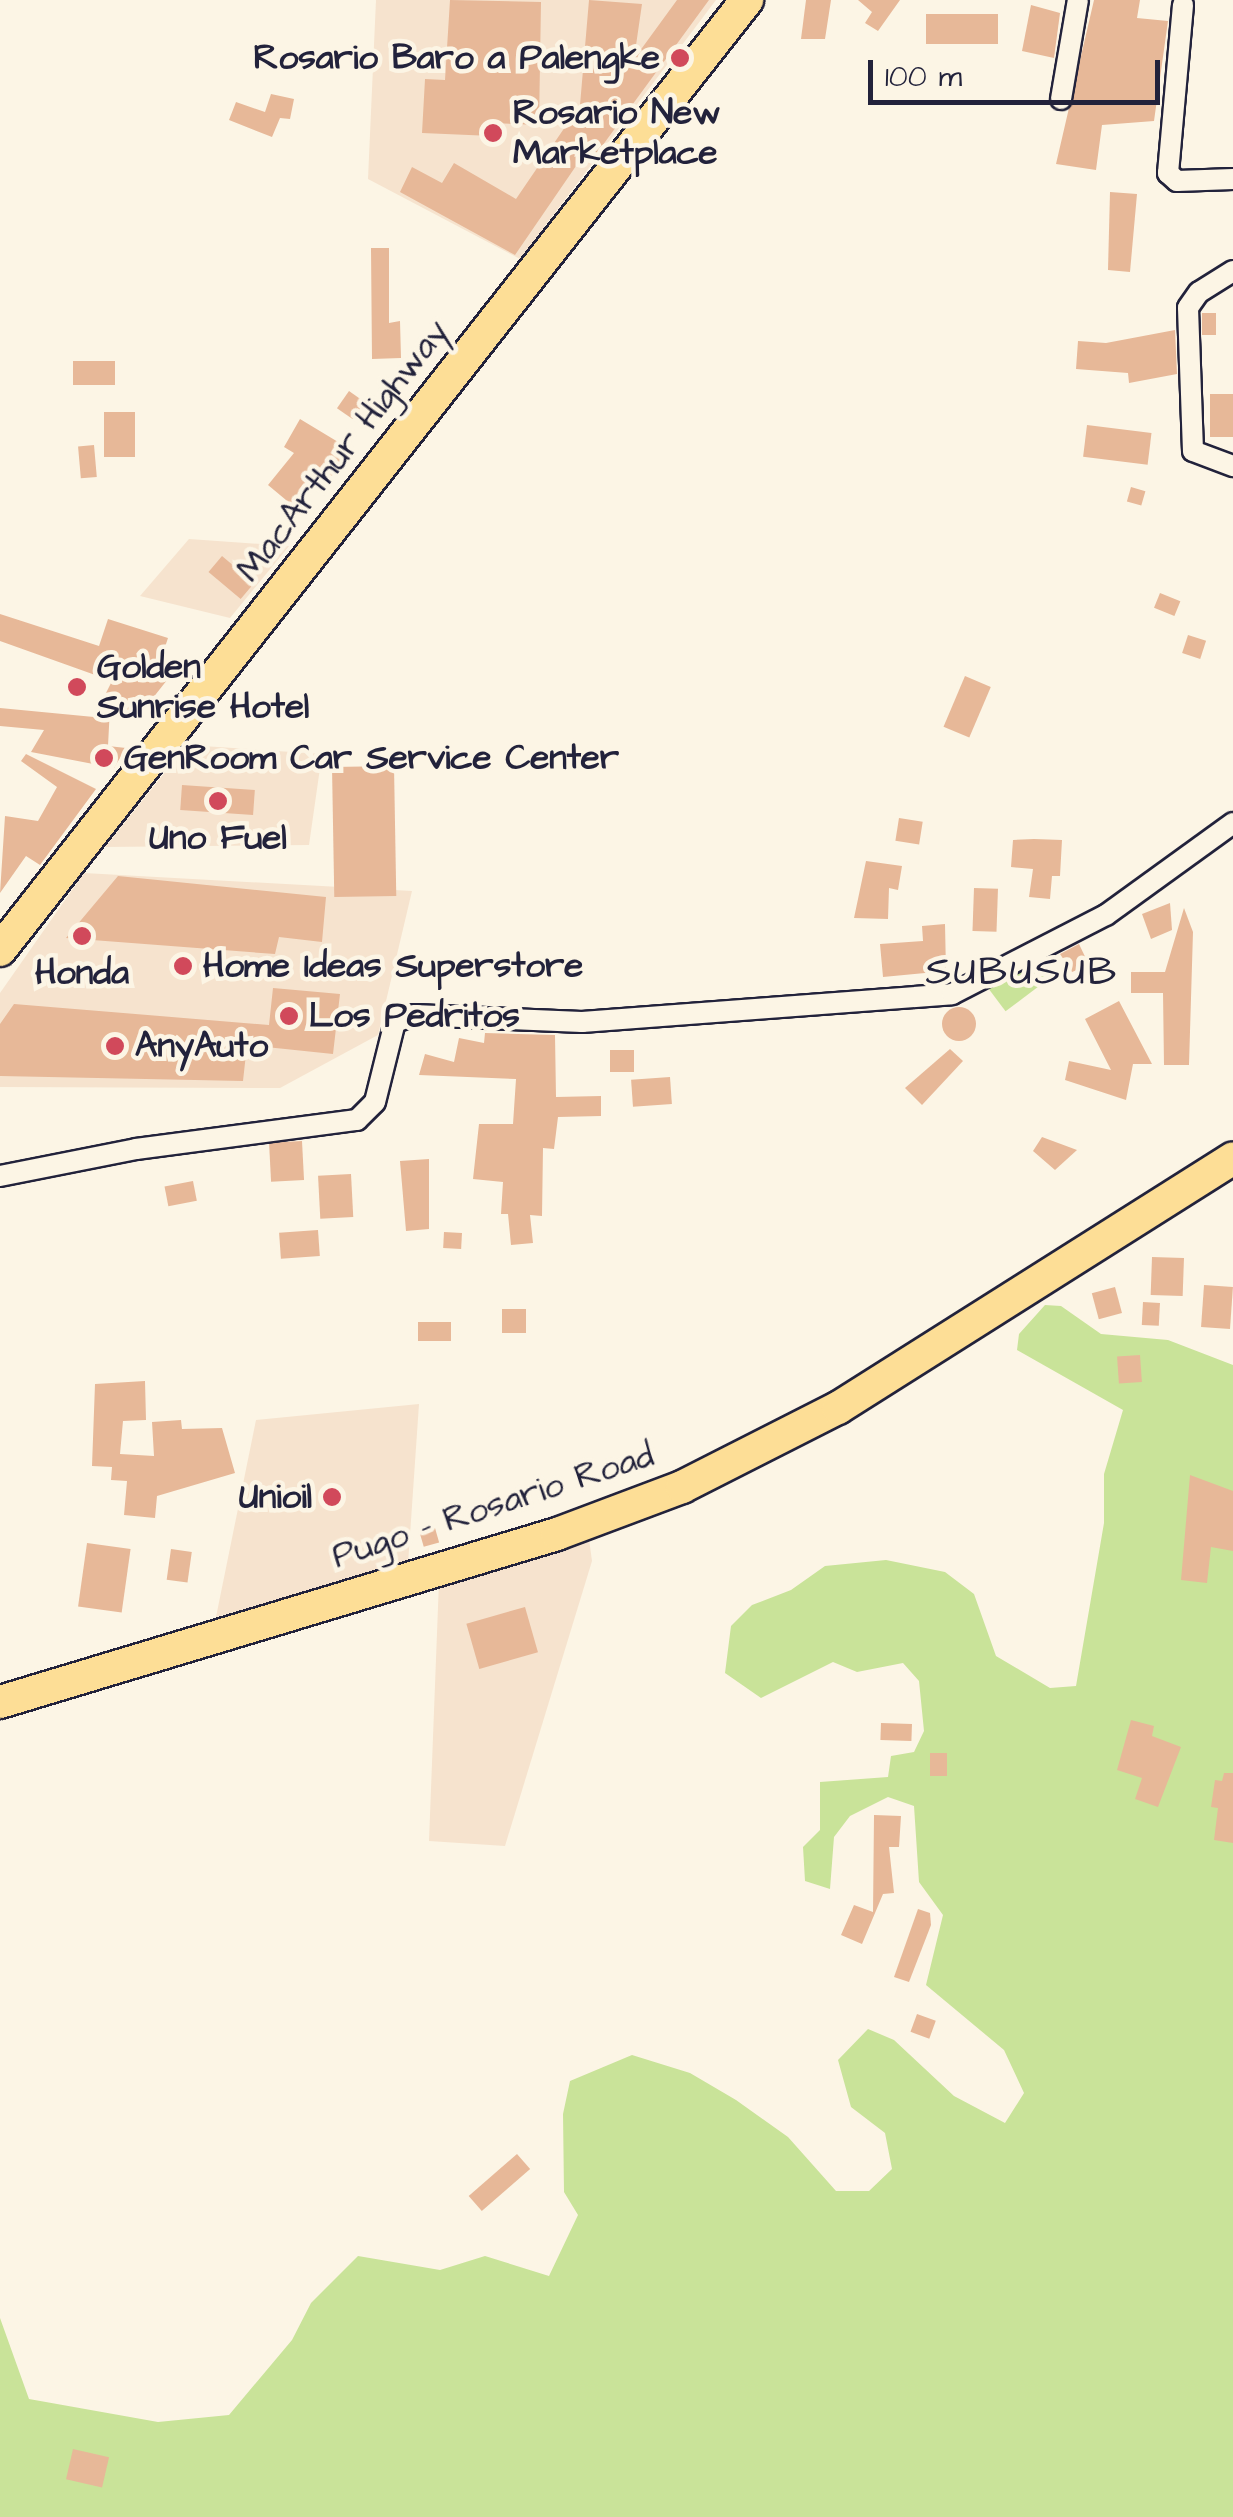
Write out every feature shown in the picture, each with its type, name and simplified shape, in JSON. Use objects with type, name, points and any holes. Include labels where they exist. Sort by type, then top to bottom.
[{"type":"main road","name":"MacArthur Highway","points":[[0,950],[748,0]]},
{"type":"main road","name":"Pugo - Rosario Road","points":[[0,1702],[557,1534],[682,1487],[838,1408],[1233,1158]]},
{"type":"street","points":[[1061,98],[1078,0]]},
{"type":"street","points":[[1183,5],[1168,173],[1177,182],[1233,179]]},
{"type":"street","points":[[1233,270],[1198,292],[1188,308],[1193,452],[1233,466]]},
{"type":"street","points":[[0,1176],[136,1149],[357,1120],[375,1102],[395,1022],[414,1016],[582,1022],[952,994],[1106,915],[1233,823]]},
{"type":"shaded area","name":"Rosario New Marketplace","points":[[376,0],[716,0],[520,259],[368,179]]},
{"type":"shaded area","points":[[189,539],[289,546],[230,618],[140,596]]},
{"type":"shaded area","points":[[187,745],[322,754],[309,845],[105,847]]},
{"type":"shaded area","points":[[84,873],[412,891],[378,1035],[280,1088],[0,1087],[0,993]]},
{"type":"shaded area","points":[[419,1404],[408,1564],[216,1617],[256,1420]]},
{"type":"shaded area","points":[[589,1539],[592,1561],[505,1846],[429,1841],[439,1581]]},
{"type":"green space","points":[[1035,944],[1057,973],[1006,1011],[984,983]]},
{"type":"green space","points":[[1045,1305],[1061,1306],[1101,1334],[1168,1340],[1233,1365],[1233,2517],[0,2517],[0,2318],[29,2399],[158,2422],[229,2415],[292,2340],[311,2303],[358,2256],[440,2270],[485,2256],[549,2276],[578,2215],[564,2192],[563,2114],[570,2081],[632,2055],[690,2073],[736,2100],[788,2137],[836,2191],[869,2191],[892,2169],[885,2133],[851,2107],[838,2060],[868,2029],[894,2040],[954,2096],[1005,2123],[1024,2093],[1004,2050],[926,1985],[943,1915],[919,1882],[914,1806],[888,1797],[850,1816],[834,1837],[830,1889],[805,1881],[803,1847],[820,1830],[820,1782],[888,1777],[891,1756],[914,1752],[924,1731],[919,1681],[903,1663],[857,1672],[833,1662],[761,1698],[725,1673],[731,1626],[752,1605],[791,1590],[825,1566],[886,1560],[945,1572],[974,1594],[996,1656],[1050,1688],[1076,1686],[1104,1523],[1104,1474],[1123,1410],[1017,1350],[1019,1334]]},
{"type":"building","points":[[450,0],[541,2],[539,125],[492,123],[492,136],[422,133],[425,79],[445,80]]},
{"type":"building","points":[[589,0],[642,4],[634,59],[677,0],[709,0],[597,153],[589,147],[515,255],[400,192],[412,167],[442,183],[454,163],[516,199],[580,105]]},
{"type":"building","points":[[806,0],[831,0],[825,39],[801,39]]},
{"type":"building","points":[[858,0],[900,0],[878,31],[865,23],[872,12]]},
{"type":"building","points":[[1094,0],[1140,0],[1137,18],[1168,21],[1154,121],[1102,125],[1096,170],[1056,164]]},
{"type":"building","points":[[1031,5],[1060,13],[1054,58],[1022,51]]},
{"type":"building","points":[[926,14],[998,14],[998,44],[926,44]]},
{"type":"building","points":[[271,94],[294,99],[290,119],[280,118],[272,137],[229,120],[236,102],[265,112]]},
{"type":"building","points":[[1110,192],[1137,194],[1130,272],[1108,270]]},
{"type":"building","points":[[371,248],[389,248],[389,323],[400,321],[401,358],[372,359]]},
{"type":"building","points":[[1202,313],[1216,313],[1216,335],[1202,335]]},
{"type":"building","points":[[1175,330],[1177,374],[1129,383],[1128,373],[1076,369],[1078,341],[1106,343]]},
{"type":"building","points":[[73,361],[115,361],[115,385],[73,385]]},
{"type":"building","points":[[349,391],[365,402],[353,419],[337,408]]},
{"type":"building","points":[[1210,394],[1233,394],[1233,437],[1210,437]]},
{"type":"building","points":[[104,412],[135,412],[135,457],[104,457]]},
{"type":"building","points":[[300,419],[348,448],[332,476],[321,470],[292,505],[268,485],[294,453],[284,447]]},
{"type":"building","points":[[1087,425],[1152,433],[1148,465],[1083,457]]},
{"type":"building","points":[[94,445],[97,477],[81,478],[78,446]]},
{"type":"building","points":[[1131,487],[1145,491],[1141,506],[1127,501]]},
{"type":"building","points":[[222,556],[254,583],[241,599],[209,572]]},
{"type":"building","points":[[1160,593],[1180,601],[1174,616],[1154,608]]},
{"type":"building","points":[[0,614],[99,646],[108,619],[168,638],[159,665],[175,670],[137,718],[110,707],[108,746],[126,748],[114,768],[31,752],[44,730],[0,726],[0,708],[94,717],[112,681],[0,641]]},
{"type":"building","points":[[1188,635],[1206,641],[1200,659],[1182,653]]},
{"type":"building","points":[[965,676],[991,687],[969,738],[944,727]]},
{"type":"building","points":[[26,754],[96,789],[40,865],[26,856],[0,893],[5,816],[38,821],[57,787],[21,761]]},
{"type":"building","points":[[394,766],[396,896],[334,897],[332,767]]},
{"type":"building","name":"Uno Fuel","points":[[182,785],[255,790],[253,815],[180,810]]},
{"type":"building","points":[[899,818],[923,822],[919,844],[895,841]]},
{"type":"building","points":[[1013,840],[1062,840],[1060,876],[1052,876],[1050,899],[1029,897],[1033,869],[1011,867]]},
{"type":"building","points":[[866,861],[902,866],[898,890],[889,888],[888,919],[854,918]]},
{"type":"building","points":[[118,876],[326,897],[322,942],[279,937],[275,954],[66,938]]},
{"type":"building","points":[[974,888],[998,889],[996,932],[972,931]]},
{"type":"building","points":[[1170,903],[1172,930],[1151,939],[1142,914]]},
{"type":"building","points":[[1184,908],[1193,932],[1189,1065],[1164,1065],[1163,993],[1131,993],[1131,972],[1165,972]]},
{"type":"building","points":[[945,924],[946,971],[883,977],[880,944],[923,941],[922,926]]},
{"type":"building","points":[[1079,944],[1089,965],[1072,972],[1060,954]]},
{"type":"building","points":[[273,988],[340,994],[333,1054],[247,1045],[243,1081],[0,1076],[0,1024],[14,1004],[269,1025]]},
{"type":"building","points":[[1119,1001],[1152,1064],[1133,1064],[1126,1100],[1065,1080],[1069,1061],[1111,1070],[1085,1019]]},
{"type":"building","points":[[959,1007],[971,1012],[976,1024],[971,1036],[959,1041],[947,1036],[942,1024],[947,1012]]},
{"type":"building","points":[[485,1033],[555,1035],[556,1097],[601,1096],[601,1116],[558,1117],[554,1149],[543,1148],[542,1216],[530,1215],[533,1243],[511,1245],[508,1214],[501,1214],[503,1182],[473,1179],[479,1124],[513,1124],[516,1079],[419,1075],[425,1054],[454,1062],[459,1038],[484,1043]]},
{"type":"building","points":[[950,1049],[963,1061],[922,1105],[905,1088]]},
{"type":"building","points":[[610,1050],[634,1050],[634,1072],[610,1072]]},
{"type":"building","points":[[670,1077],[672,1104],[633,1107],[631,1080]]},
{"type":"building","points":[[1042,1137],[1077,1150],[1055,1170],[1033,1151]]},
{"type":"building","points":[[302,1141],[304,1180],[271,1182],[269,1143]]},
{"type":"building","points":[[429,1159],[429,1229],[406,1231],[400,1161]]},
{"type":"building","points":[[351,1174],[353,1217],[320,1219],[318,1176]]},
{"type":"building","points":[[193,1181],[197,1201],[168,1206],[165,1187]]},
{"type":"building","points":[[318,1230],[320,1256],[281,1259],[279,1233]]},
{"type":"building","points":[[444,1232],[462,1233],[461,1249],[443,1248]]},
{"type":"building","points":[[1152,1257],[1184,1258],[1183,1296],[1151,1295]]},
{"type":"building","points":[[1204,1285],[1233,1287],[1230,1329],[1201,1327]]},
{"type":"building","points":[[1115,1287],[1122,1313],[1099,1319],[1092,1293]]},
{"type":"building","points":[[1143,1302],[1160,1303],[1159,1326],[1142,1325]]},
{"type":"building","points":[[502,1309],[526,1309],[526,1333],[502,1333]]},
{"type":"building","points":[[418,1322],[451,1322],[451,1341],[418,1341]]},
{"type":"building","points":[[1140,1355],[1142,1382],[1119,1384],[1117,1357]]},
{"type":"building","points":[[145,1381],[146,1420],[123,1421],[120,1454],[154,1456],[152,1422],[181,1420],[182,1429],[222,1428],[235,1473],[157,1496],[155,1518],[124,1515],[127,1481],[111,1480],[112,1467],[92,1466],[95,1384]]},
{"type":"building","points":[[1190,1475],[1233,1491],[1233,1551],[1211,1547],[1207,1583],[1181,1580]]},
{"type":"building","points":[[435,1528],[439,1542],[424,1547],[420,1532]]},
{"type":"building","points":[[87,1543],[131,1549],[122,1613],[78,1606]]},
{"type":"building","points":[[171,1549],[192,1552],[187,1583],[167,1580]]},
{"type":"building","points":[[525,1607],[538,1652],[479,1669],[466,1624]]},
{"type":"building","points":[[1131,1720],[1154,1726],[1152,1736],[1181,1747],[1158,1807],[1135,1799],[1142,1778],[1117,1770]]},
{"type":"building","points":[[881,1723],[912,1724],[911,1741],[880,1740]]},
{"type":"building","points":[[930,1753],[947,1753],[947,1776],[930,1776]]},
{"type":"building","points":[[1224,1773],[1233,1773],[1233,1843],[1214,1840],[1218,1808],[1211,1807],[1215,1780],[1222,1781]]},
{"type":"building","points":[[874,1815],[901,1816],[899,1847],[889,1847],[894,1893],[883,1894],[862,1944],[841,1935],[854,1905],[873,1912]]},
{"type":"building","points":[[918,1909],[930,1913],[931,1925],[909,1982],[894,1977]]},
{"type":"building","points":[[917,2014],[936,2021],[929,2039],[911,2032]]},
{"type":"building","points":[[517,2154],[530,2169],[482,2211],[469,2196]]},
{"type":"building","points":[[73,2449],[109,2457],[102,2488],[66,2479]]},
{"type":"place","name":"Rosario Baro a Palengke","points":[[680,58]]},
{"type":"place","name":"Rosario New Marketplace","points":[[493,133]]},
{"type":"place","name":"Golden Sunrise Hotel","points":[[77,687]]},
{"type":"place","name":"GenRoom Car Service Center","points":[[104,758]]},
{"type":"place","name":"Uno Fuel","points":[[218,801]]},
{"type":"place","name":"Honda","points":[[82,936]]},
{"type":"place","name":"Home Ideas Superstore","points":[[183,966]]},
{"type":"place","name":"Los Pedritos","points":[[289,1016]]},
{"type":"place","name":"AnyAuto","points":[[115,1046]]},
{"type":"place","name":"Unioil","points":[[332,1497]]},
{"type":"district","name":"SUBUSUB","points":[[1022,973]]}]
